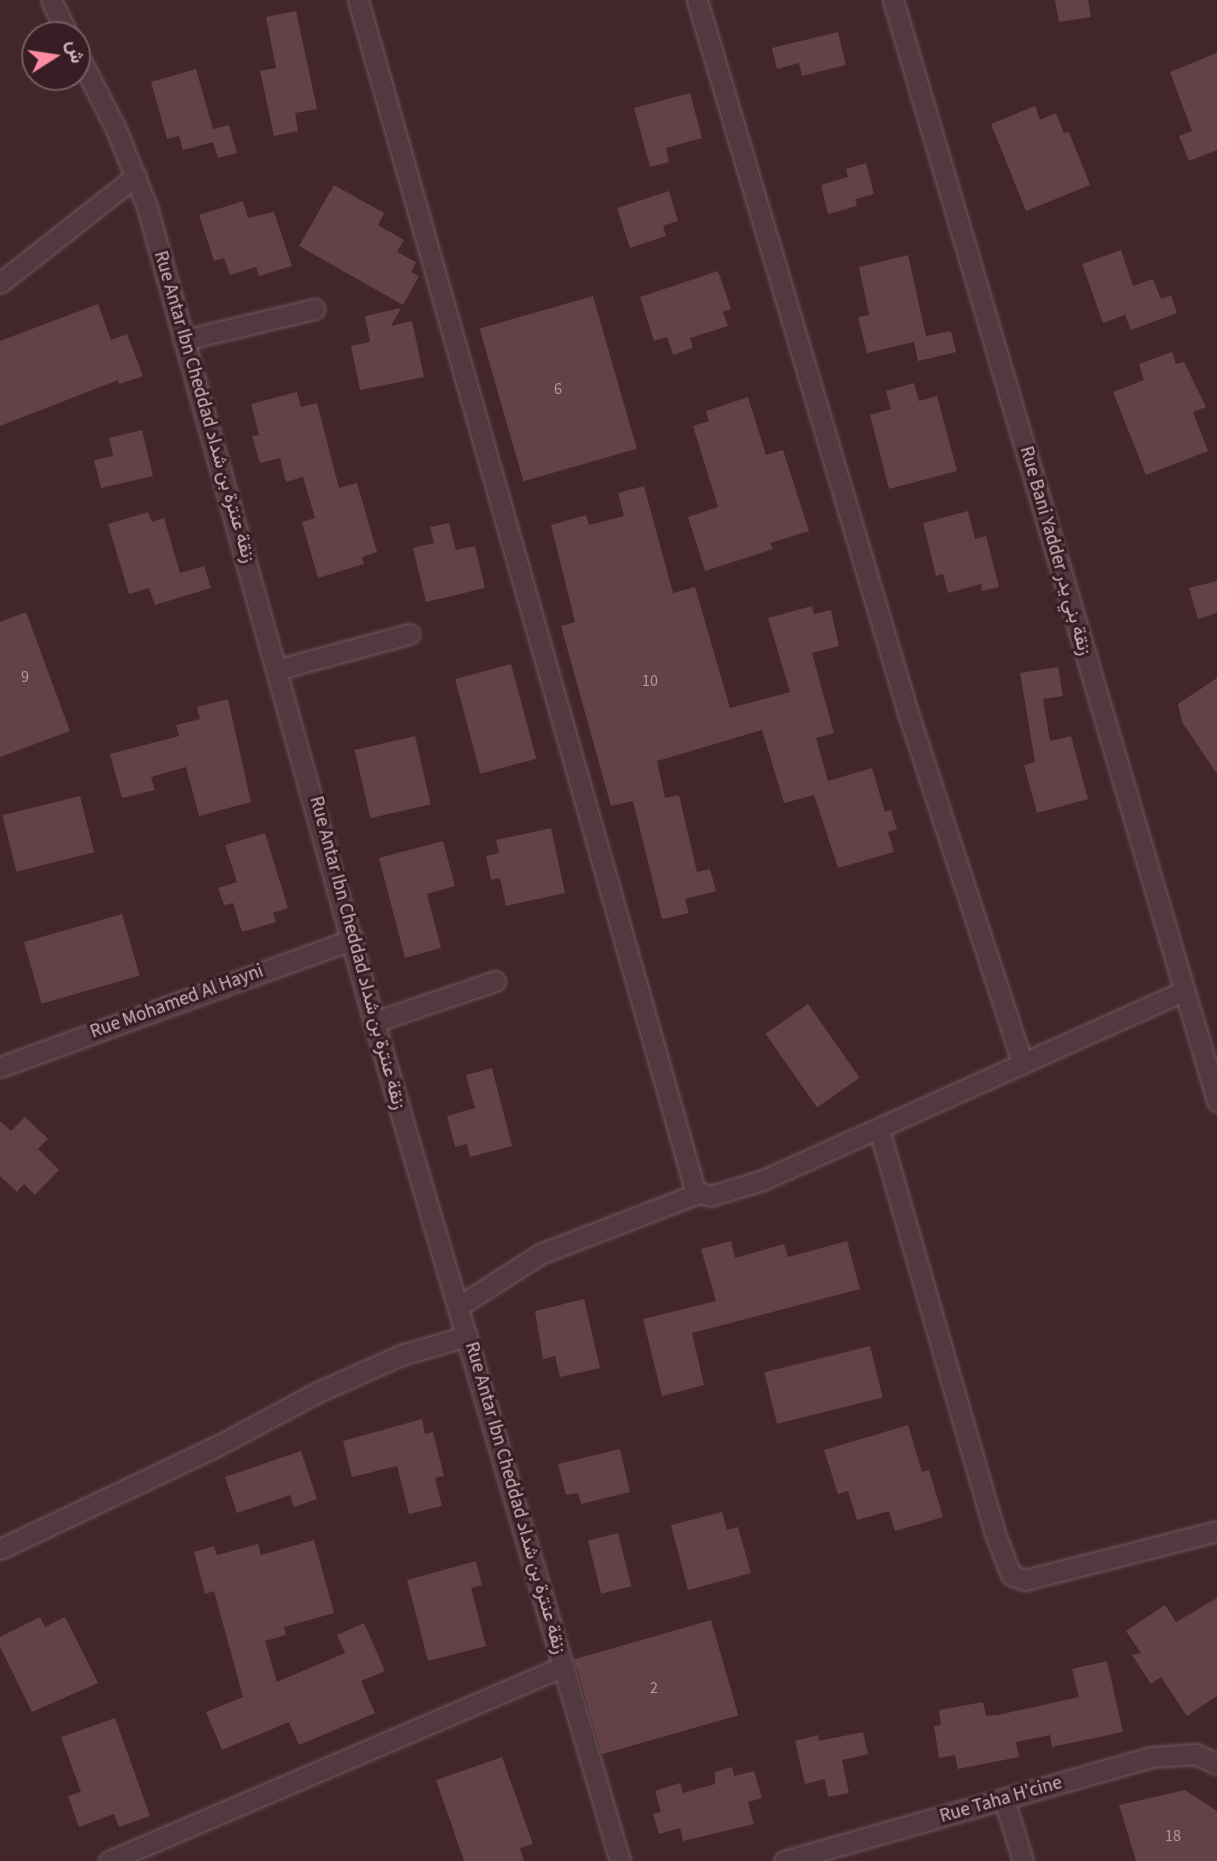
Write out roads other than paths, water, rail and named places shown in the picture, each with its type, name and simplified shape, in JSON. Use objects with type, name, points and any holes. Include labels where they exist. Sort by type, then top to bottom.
[{"type":"street","points":[[51,0],[61,21]]},
{"type":"street","points":[[358,0],[627,941],[689,1173],[699,1193]]},
{"type":"street","points":[[697,0],[908,713],[1023,1064]]},
{"type":"street","name":"Rue Bani Yadder زنقة بني يدر","points":[[893,0],[1217,1101]]},
{"type":"street","name":"Rue Antar Ibn Cheddad زنقة عنترة بن شداد","points":[[91,81],[136,176],[279,669],[354,939],[374,1022],[620,1861]]},
{"type":"street","points":[[0,283],[136,176]]},
{"type":"street","points":[[183,340],[314,309]]},
{"type":"street","points":[[279,669],[409,634]]},
{"type":"street","name":"Rue Mohamed Al Hayni","points":[[0,1067],[354,939]]},
{"type":"street","points":[[374,1022],[495,981]]},
{"type":"street","points":[[458,1306],[540,1254],[699,1193],[710,1196],[742,1188],[1184,991]]},
{"type":"street","points":[[879,1129],[994,1531],[1010,1574],[1025,1580],[1217,1531]]},
{"type":"street","points":[[0,1549],[219,1445],[318,1392],[401,1355],[467,1336]]},
{"type":"street","points":[[109,1861],[564,1666]]},
{"type":"street","name":"Rue Taha H'cine","points":[[784,1861],[1165,1755],[1195,1754],[1217,1764]]},
{"type":"street","points":[[1004,1799],[1023,1861]]}]
